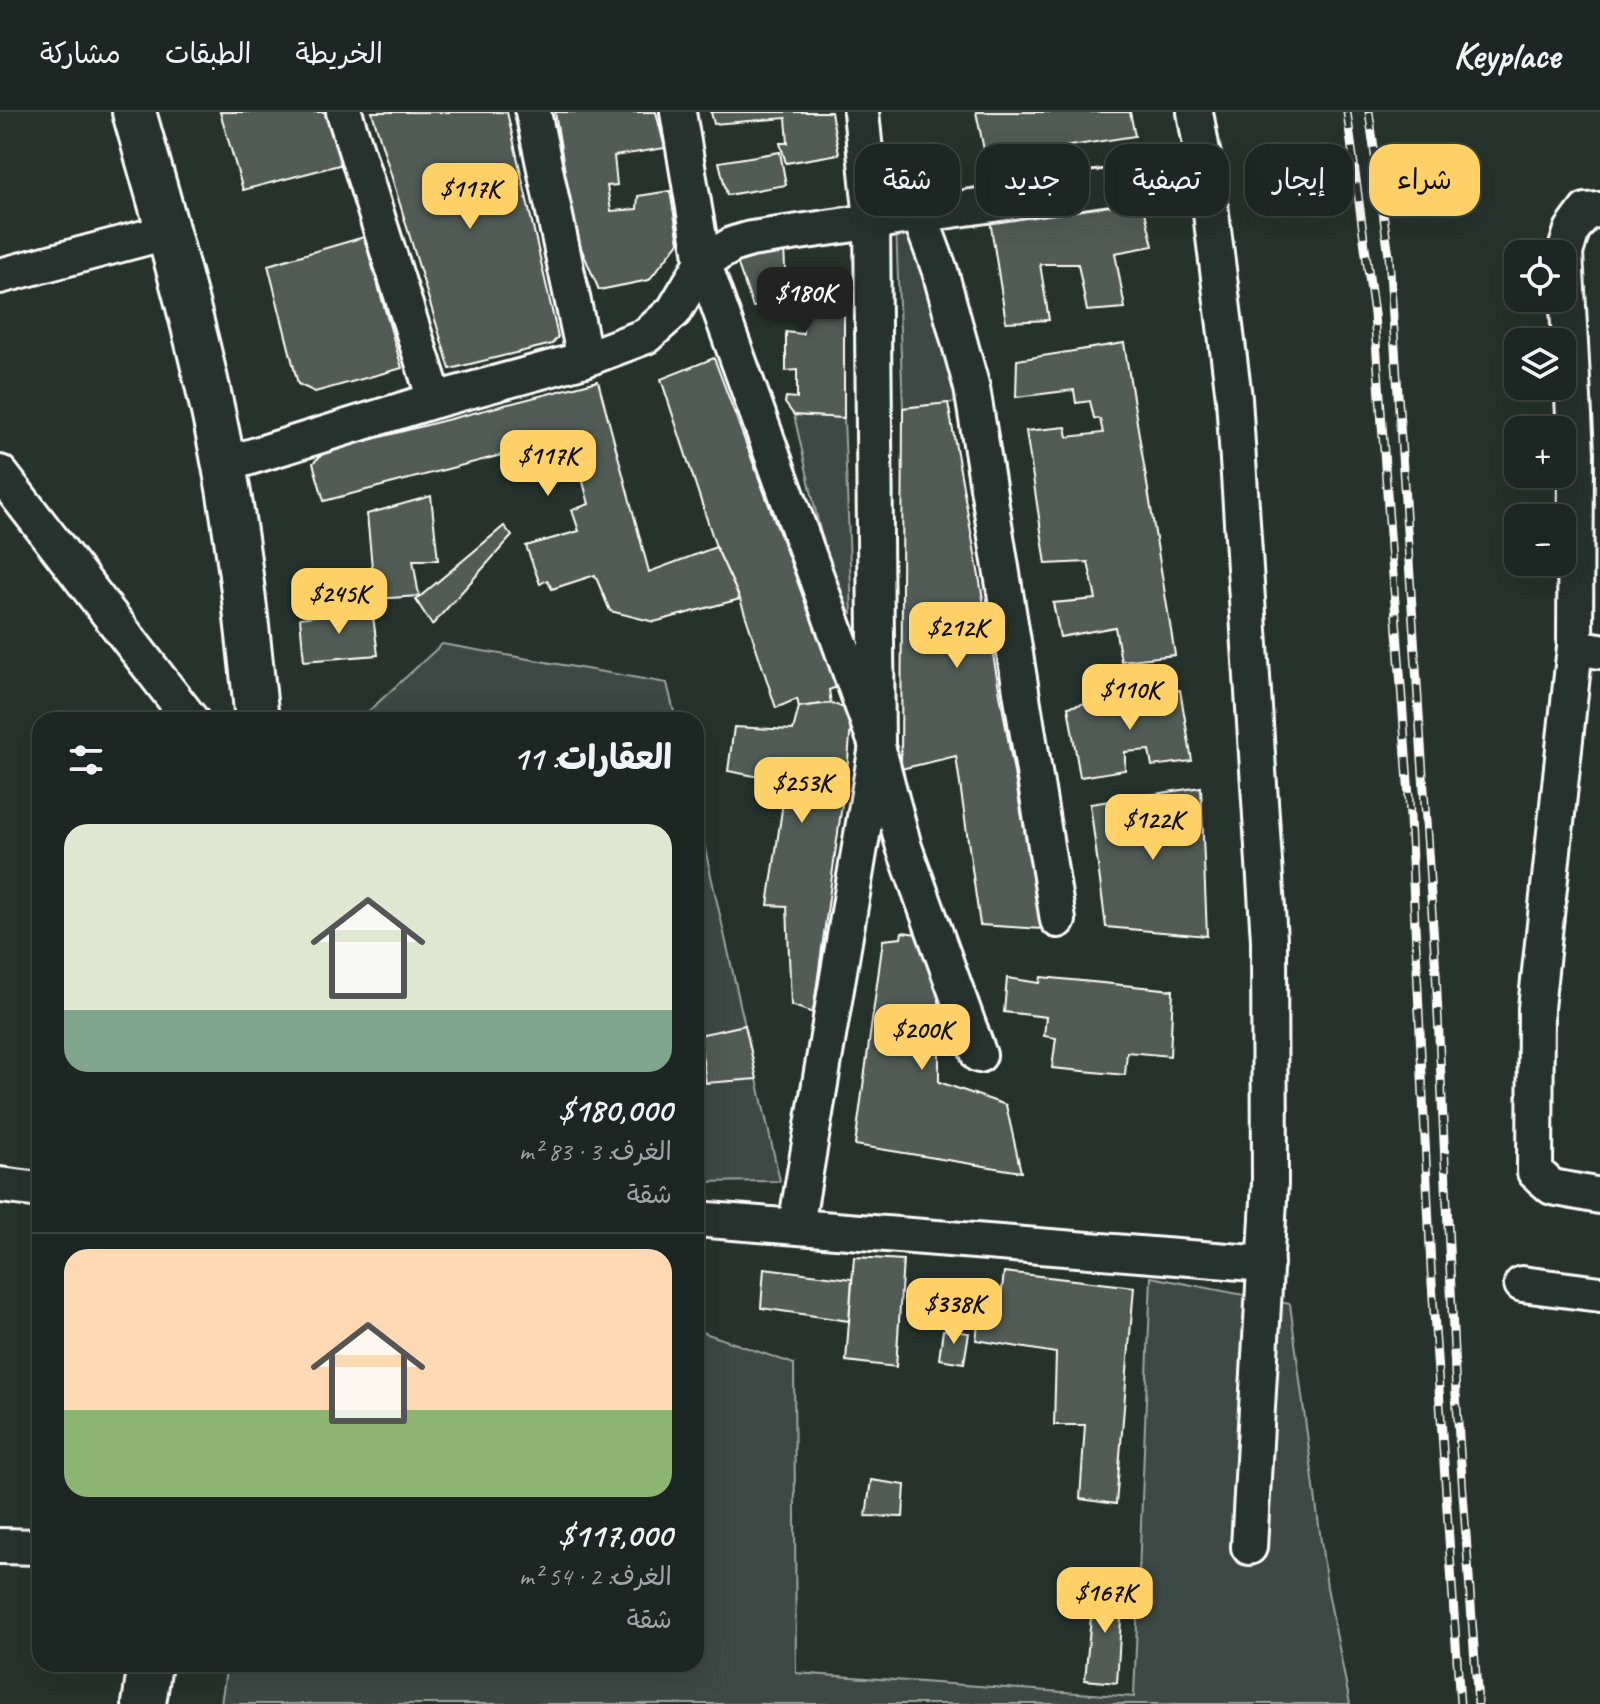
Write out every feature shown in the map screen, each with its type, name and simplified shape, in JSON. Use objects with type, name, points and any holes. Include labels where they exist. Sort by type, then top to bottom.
[{"type":"main road","points":[[134,112],[224,465],[249,625],[256,712]]},
{"type":"main road","points":[[144,1704],[149,1672]]},
{"type":"street","points":[[344,112],[435,400]]},
{"type":"street","points":[[533,112],[585,359]]},
{"type":"street","points":[[678,112],[703,262],[877,746],[904,847],[979,1055]]},
{"type":"street","points":[[796,1226],[877,746],[872,220],[861,112]]},
{"type":"street","points":[[1195,112],[1201,144]]},
{"type":"street","points":[[960,208],[1105,187]]},
{"type":"street","points":[[1600,210],[1586,211],[1572,230],[1565,253],[1587,649],[1536,1008],[1535,1172],[1552,1187],[1600,1196]]},
{"type":"street","points":[[224,465],[435,400],[585,359],[646,336],[674,311],[703,262],[726,248],[751,239],[903,216]]},
{"type":"street","points":[[920,216],[940,271],[972,388],[1058,920]]},
{"type":"street","points":[[1211,216],[1234,398],[1269,940],[1271,1060],[1266,1264],[1249,1547]]},
{"type":"street","points":[[0,276],[167,232]]},
{"type":"street","points":[[0,473],[185,712]]},
{"type":"street","points":[[0,1185],[32,1189]]},
{"type":"street","points":[[704,1220],[1266,1264]]},
{"type":"street","points":[[1522,1284],[1600,1294]]},
{"type":"street","points":[[0,1546],[32,1547]]},
{"type":"shaded area","points":[[916,226],[967,401],[903,408],[896,227]]},
{"type":"shaded area","points":[[794,415],[844,418],[852,613],[838,610]]},
{"type":"shaded area","points":[[442,644],[667,683],[674,712],[368,712]]},
{"type":"shaded area","points":[[704,844],[780,1181],[704,1182]]},
{"type":"shaded area","points":[[1151,1277],[1290,1304],[1327,1587],[1350,1704],[221,1704],[226,1672],[704,1672],[704,1333],[794,1364],[796,1673],[1134,1697]]},
{"type":"building","points":[[220,112],[327,112],[343,164],[243,190]]},
{"type":"building","points":[[372,112],[507,112],[558,337],[552,344],[450,369]]},
{"type":"building","points":[[555,112],[656,112],[665,148],[614,156],[617,185],[607,186],[611,211],[637,209],[638,196],[670,191],[679,242],[649,280],[599,290],[575,234]]},
{"type":"building","points":[[711,112],[831,112],[839,154],[786,163],[780,143],[788,143],[786,118],[714,124]]},
{"type":"building","points":[[976,112],[1130,112],[1135,136],[1083,144],[983,144]]},
{"type":"building","points":[[780,152],[786,185],[727,195],[719,162]]},
{"type":"building","points":[[1105,201],[1105,216],[1146,216],[1153,246],[1115,253],[1125,308],[1087,311],[1078,264],[1040,264],[1049,320],[1006,322],[990,220],[1014,216],[1089,216],[1089,204]]},
{"type":"building","points":[[364,237],[402,368],[315,392],[298,384],[268,265]]},
{"type":"building","points":[[784,247],[786,290],[844,291],[844,418],[794,415],[785,403],[786,397],[797,398],[797,370],[786,371],[786,332],[803,334],[801,304],[753,307],[737,262]]},
{"type":"building","points":[[1124,343],[1175,655],[1121,661],[1115,627],[1060,637],[1053,603],[1096,599],[1088,562],[1046,564],[1026,431],[1066,427],[1068,437],[1103,433],[1100,419],[1094,418],[1090,401],[1076,403],[1074,390],[1016,397],[1017,360]]},
{"type":"building","points":[[714,358],[837,687],[829,690],[831,703],[799,707],[797,699],[776,708],[740,599],[716,547],[661,379]]},
{"type":"building","points":[[598,381],[649,572],[716,547],[740,599],[654,622],[610,611],[595,575],[552,589],[547,580],[540,584],[526,546],[579,531],[572,510],[589,504],[571,437],[324,501],[313,463],[326,451]]},
{"type":"building","points":[[948,403],[1042,929],[980,925],[956,756],[901,769],[903,408]]},
{"type":"building","points":[[431,496],[438,560],[413,560],[419,596],[375,599],[367,514]]},
{"type":"building","points":[[504,526],[512,536],[432,625],[416,600]]},
{"type":"building","points":[[372,608],[378,655],[304,661],[300,618]]},
{"type":"building","points":[[1180,690],[1192,761],[1152,766],[1149,750],[1125,752],[1125,770],[1080,777],[1068,707],[1114,697],[1117,708],[1141,707],[1138,694]]},
{"type":"building","points":[[831,703],[852,711],[848,761],[813,1013],[791,1005],[787,906],[768,905],[786,782],[728,771],[734,727],[793,730],[799,707]]},
{"type":"building","points":[[1201,787],[1207,936],[1106,927],[1090,804]]},
{"type":"building","points":[[902,932],[926,935],[939,951],[939,1082],[1006,1105],[1021,1172],[855,1145],[883,940],[901,938]]},
{"type":"building","points":[[1041,977],[1173,990],[1170,1056],[1127,1052],[1125,1075],[1052,1068],[1056,1038],[1044,1036],[1046,1017],[1004,1012],[1007,978],[1040,983]]},
{"type":"building","points":[[745,1025],[757,1079],[706,1083],[704,1034]]},
{"type":"building","points":[[854,1257],[903,1260],[896,1367],[846,1361]]},
{"type":"building","points":[[764,1268],[852,1279],[849,1321],[761,1308]]},
{"type":"building","points":[[1004,1272],[1134,1287],[1116,1504],[1080,1499],[1085,1425],[1054,1425],[1056,1353],[976,1340],[982,1295],[1001,1298]]},
{"type":"building","points":[[943,1330],[969,1333],[964,1363],[939,1359]]},
{"type":"building","points":[[871,1480],[905,1485],[903,1517],[866,1516]]},
{"type":"building","points":[[1094,1586],[1123,1588],[1117,1683],[1085,1680]]},
{"type":"railway","points":[[1347,112],[1374,314],[1409,796],[1431,1268],[1460,1704]]},
{"type":"railway","points":[[1369,112],[1389,256],[1436,973],[1456,1394],[1478,1704]]}]
